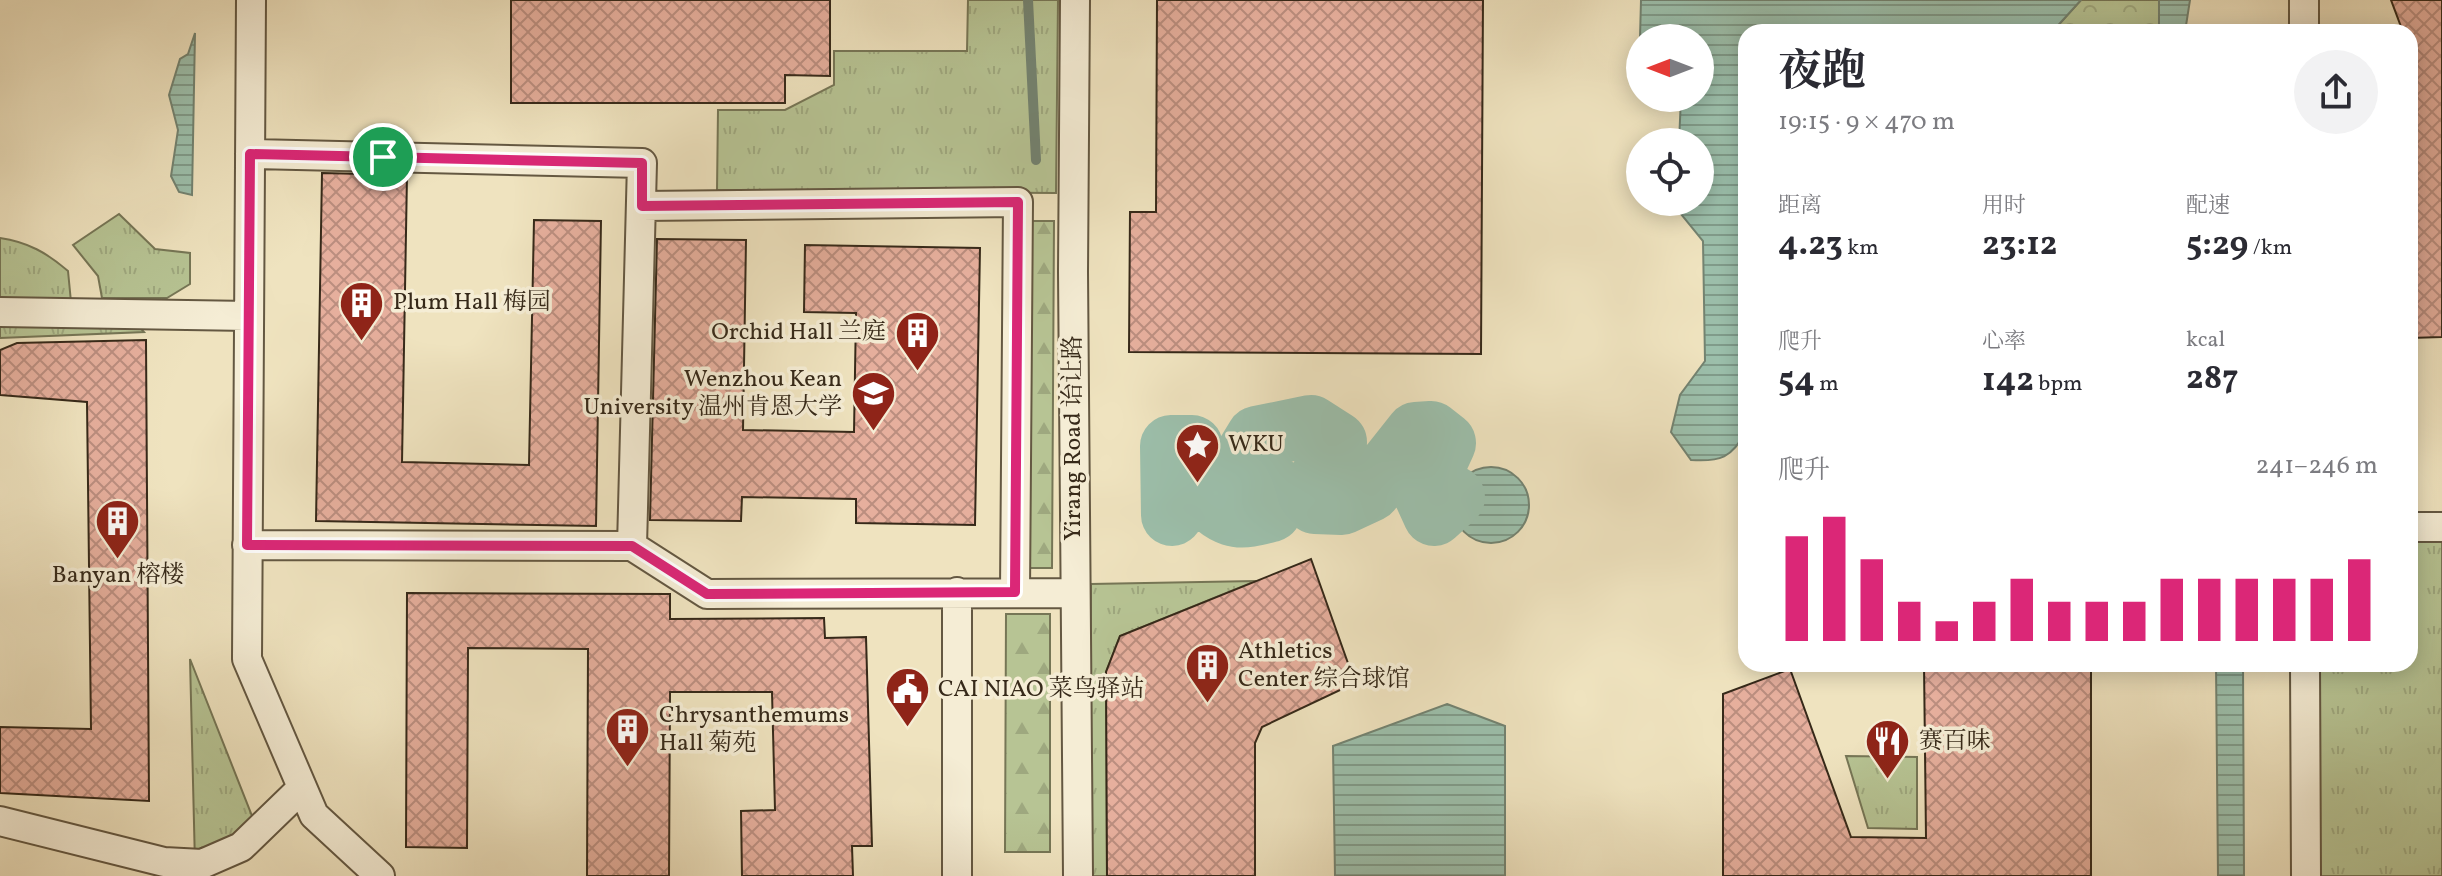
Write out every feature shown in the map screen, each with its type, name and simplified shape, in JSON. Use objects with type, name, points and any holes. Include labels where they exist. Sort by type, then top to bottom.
[{"type":"street","points":[[251,0],[247,659],[314,815],[380,876]]},
{"type":"street","name":"Yirang Road 诒让路","points":[[1075,0],[1073,288],[1078,876]]},
{"type":"street","points":[[2304,0],[2304,24]]},
{"type":"street","points":[[250,154],[642,163],[632,546]]},
{"type":"street","points":[[642,206],[1018,202],[1015,592]]},
{"type":"street","points":[[0,312],[249,316]]},
{"type":"street","points":[[2418,527],[2442,527]]},
{"type":"street","points":[[247,545],[632,546],[707,594],[1075,593]]},
{"type":"street","points":[[957,592],[957,876]]},
{"type":"street","points":[[2305,672],[2306,876]]},
{"type":"street","points":[[0,821],[164,862],[202,864],[241,847],[302,788]]},
{"type":"green space","points":[[968,0],[1058,0],[1056,193],[717,190],[718,110],[785,110],[834,85],[834,51],[967,51]]},
{"type":"green space","points":[[2081,0],[2159,0],[2159,24],[2059,24]]},
{"type":"green space","points":[[119,214],[155,249],[190,253],[190,284],[167,298],[102,298],[98,276],[73,245]]},
{"type":"green space","points":[[1027,221],[1054,221],[1052,568],[1026,568]]},
{"type":"green space","points":[[0,238],[37,249],[68,271],[71,302],[0,302]]},
{"type":"green space","points":[[0,324],[137,324],[144,332],[0,338]]},
{"type":"green space","points":[[2418,540],[2442,540],[2442,876],[2319,876],[2319,672],[2418,672]]},
{"type":"green space","points":[[1256,581],[1120,636],[1106,672],[1107,876],[1090,876],[1091,584]]},
{"type":"green space","points":[[1006,614],[1050,614],[1050,852],[1005,852]]},
{"type":"green space","points":[[190,659],[258,831],[195,864]]},
{"type":"green space","points":[[1846,756],[1917,757],[1917,829],[1868,828]]},
{"type":"shaded area","points":[[1641,0],[2081,0],[2059,24],[1738,24],[1738,444],[1730,453],[1710,460],[1691,460],[1671,432],[1680,395],[1705,361],[1703,241],[1683,216],[1714,216],[1714,128],[1680,128],[1680,112],[1714,112],[1714,24],[1640,24]]},
{"type":"shaded area","points":[[2159,0],[2190,0],[2186,24],[2159,24]]},
{"type":"shaded area","points":[[195,33],[192,195],[179,192],[171,176],[178,130],[169,95],[180,59],[188,54]]},
{"type":"shaded area","points":[[1491,467],[1505,470],[1518,478],[1526,491],[1529,505],[1526,519],[1518,532],[1505,540],[1491,543],[1477,540],[1464,532],[1456,519],[1453,505],[1456,491],[1464,478],[1477,470]]},
{"type":"shaded area","points":[[2216,672],[2243,672],[2244,876],[2218,876]]},
{"type":"shaded area","points":[[1447,704],[1505,726],[1505,876],[1335,876],[1333,746]]},
{"type":"building","points":[[511,0],[830,0],[830,76],[785,75],[785,103],[511,103]]},
{"type":"building","points":[[1157,0],[1483,0],[1481,354],[1129,352],[1130,212],[1156,212]]},
{"type":"building","points":[[2391,0],[2442,0],[2442,337],[2418,338],[2418,24],[2400,24]]},
{"type":"building","name":"Plum Hall 梅园","points":[[322,173],[407,175],[402,462],[529,465],[534,220],[601,221],[596,526],[316,521]]},
{"type":"building","name":"Orchid Hall 兰庭","points":[[657,239],[746,240],[743,430],[854,432],[856,313],[804,312],[805,245],[980,248],[975,525],[856,523],[856,499],[742,497],[741,521],[650,520]]},
{"type":"building","name":"Banyan 榕楼","points":[[146,340],[149,801],[0,793],[0,727],[91,729],[87,402],[0,395],[0,350],[17,343]]},
{"type":"building","name":"Athletics Center 综合球馆","points":[[1311,559],[1355,683],[1262,727],[1255,743],[1255,876],[1107,876],[1106,672],[1120,636]]},
{"type":"building","points":[[407,593],[670,594],[670,619],[824,618],[825,638],[866,637],[872,846],[852,846],[853,876],[742,876],[741,811],[775,810],[772,692],[670,692],[669,876],[587,876],[588,649],[468,648],[467,848],[406,847]]},
{"type":"building","points":[[1782,672],[1791,672],[1851,837],[1926,838],[1924,672],[2091,672],[2091,876],[1723,876],[1723,694]]},
{"type":"waterway","points":[[1028,0],[1036,160]]},
{"type":"waterway","points":[[1172,515],[1171,446],[1192,446],[1198,477],[1208,496],[1223,511],[1232,515],[1252,516],[1271,511],[1270,483],[1259,474],[1246,455],[1257,437],[1311,426],[1336,442],[1331,466],[1310,492],[1315,503],[1342,504],[1370,491],[1416,433],[1431,432],[1445,443],[1423,491],[1434,515],[1454,497]]},
{"type":"place","name":"Plum Hall 梅园","points":[[362,342]]},
{"type":"place","name":"Orchid Hall 兰庭","points":[[917,372]]},
{"type":"place","name":"Wenzhou Kean University 温州肯恩大学","points":[[873,433]]},
{"type":"place","name":"WKU","points":[[1197,484]]},
{"type":"place","name":"Banyan 榕楼","points":[[118,561]]},
{"type":"place","name":"Athletics Center 综合球馆","points":[[1207,705]]},
{"type":"place","name":"CAI NIAO 菜鸟驿站","points":[[907,729]]},
{"type":"place","name":"Chrysanthemums Hall 菊苑","points":[[628,769]]},
{"type":"place","name":"赛百味","points":[[1888,781]]},
{"type":"route","points":[[250,154],[383,157],[642,163],[642,206],[1018,202],[1015,592],[707,594],[632,546],[247,545],[250,154]]}]
